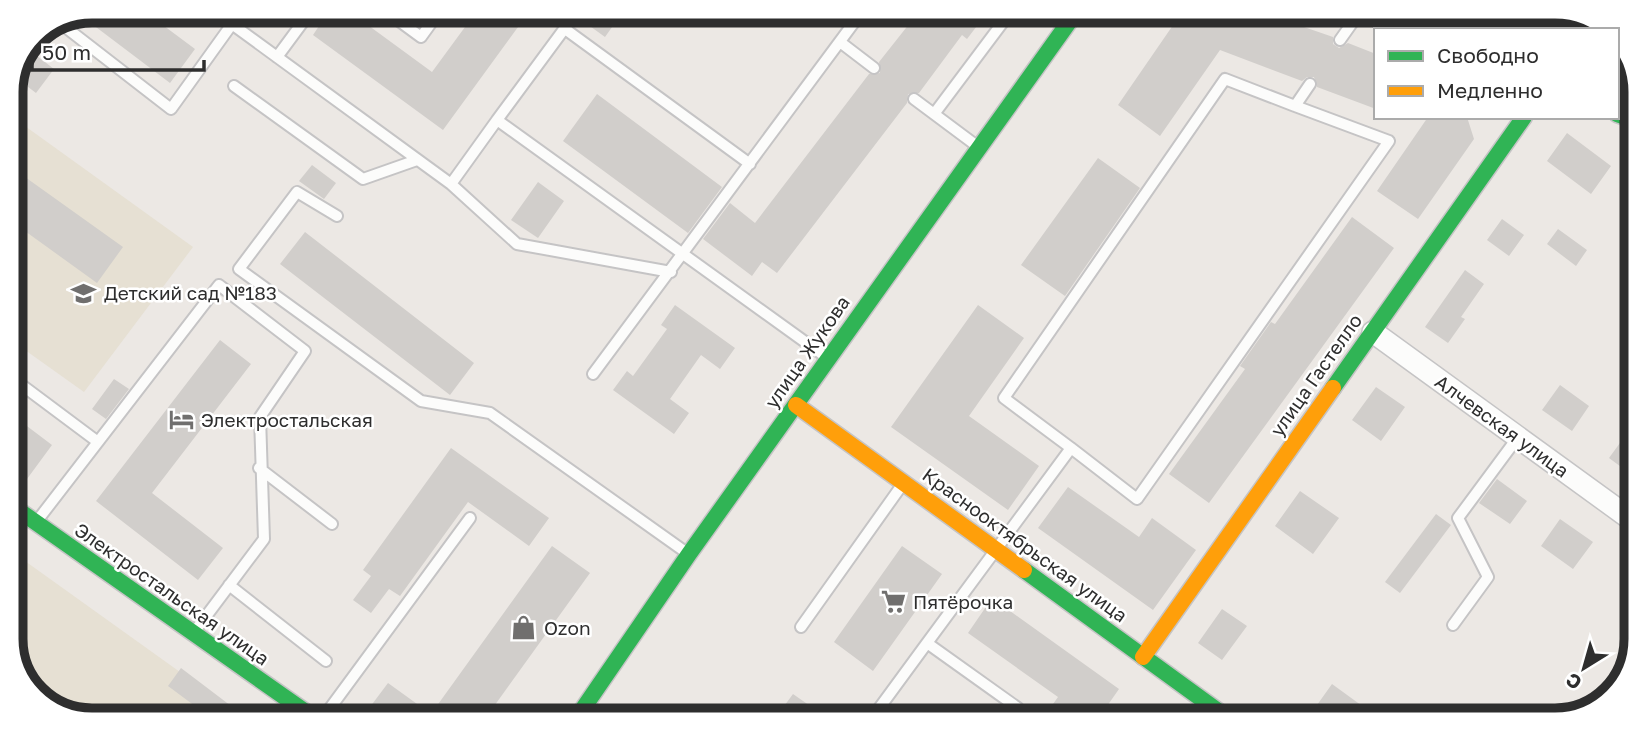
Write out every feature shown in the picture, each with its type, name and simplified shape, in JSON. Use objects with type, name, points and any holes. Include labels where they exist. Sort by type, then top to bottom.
[{"type":"street","name":"улица Жукова","points":[[583,708],[689,554],[1068,23]]},
{"type":"street","name":"улица Гастелло","points":[[1143,657],[1523,119]]},
{"type":"street","name":"Алчевская улица","points":[[1373,331],[1624,514]]},
{"type":"street","name":"Краснооктябрьская улица","points":[[796,405],[1214,708]]},
{"type":"street","name":"Электростальская улица","points":[[23,514],[300,708]]},
{"type":"lane","points":[[277,57],[302,23]]},
{"type":"lane","points":[[402,23],[421,37],[431,23]]},
{"type":"lane","points":[[451,184],[569,23]]},
{"type":"lane","points":[[593,374],[684,255],[854,23]]},
{"type":"lane","points":[[934,114],[1002,23]]},
{"type":"lane","points":[[1340,40],[1352,23]]},
{"type":"lane","points":[[66,28],[171,109],[232,24],[451,184],[517,244],[671,272]]},
{"type":"lane","points":[[565,29],[750,164]]},
{"type":"lane","points":[[840,42],[874,68]]},
{"type":"lane","points":[[1225,79],[1295,106],[1389,141],[1138,499],[1004,398],[1225,79]]},
{"type":"lane","points":[[1295,106],[1310,84]]},
{"type":"lane","points":[[234,86],[363,179],[417,160]]},
{"type":"lane","points":[[914,99],[979,148]]},
{"type":"lane","points":[[498,120],[828,359]]},
{"type":"lane","points":[[337,216],[297,192],[240,269],[421,401],[490,413],[689,554]]},
{"type":"lane","points":[[35,523],[219,285],[305,351],[260,417],[259,468],[264,539],[192,635]]},
{"type":"lane","points":[[23,386],[98,442]]},
{"type":"lane","points":[[1452,625],[1488,577],[1458,518],[1518,437]]},
{"type":"lane","points":[[879,708],[1071,448]]},
{"type":"lane","points":[[259,468],[332,524]]},
{"type":"lane","points":[[801,627],[904,483]]},
{"type":"lane","points":[[330,708],[470,518]]},
{"type":"lane","points":[[229,585],[326,661]]},
{"type":"lane","points":[[927,643],[1018,708]]},
{"type":"shaded area","name":"Детский сад №183","points":[[23,125],[193,247],[84,392],[23,349]]},
{"type":"shaded area","points":[[23,560],[230,708],[78,707],[50,694],[34,678],[24,653]]},
{"type":"green space","points":[[1442,23],[1556,23],[1582,28],[1455,28]]},
{"type":"green space","points":[[1619,65],[1623,78],[1624,92],[1619,90]]},
{"type":"building","points":[[91,23],[160,23],[195,49],[170,83]]},
{"type":"building","points":[[321,23],[365,23],[432,72],[468,23],[521,23],[443,130],[313,35]]},
{"type":"building","points":[[588,23],[615,23],[605,37]]},
{"type":"building","points":[[910,23],[979,23],[967,39],[962,35],[919,93],[908,94],[907,103],[777,273],[762,262],[752,276],[703,239],[730,203],[755,223],[869,74],[880,73],[879,62]]},
{"type":"building","points":[[1174,23],[1292,23],[1333,37],[1333,44],[1339,48],[1348,43],[1374,53],[1374,108],[1317,87],[1314,77],[1307,77],[1302,81],[1220,50],[1160,136],[1118,105]]},
{"type":"building","points":[[34,53],[54,69],[36,93],[23,83]]},
{"type":"building","points":[[597,94],[722,187],[688,233],[563,141]]},
{"type":"building","points":[[1427,119],[1468,119],[1474,139],[1418,219],[1377,191]]},
{"type":"building","points":[[1567,133],[1611,166],[1591,194],[1547,161]]},
{"type":"building","points":[[1098,158],[1140,188],[1065,296],[1021,265]]},
{"type":"building","points":[[312,165],[336,183],[324,199],[299,181]]},
{"type":"building","points":[[23,176],[123,247],[97,283],[23,230]]},
{"type":"building","points":[[538,182],[564,201],[538,238],[511,220]]},
{"type":"building","points":[[1352,217],[1394,248],[1209,503],[1169,474],[1245,369],[1240,366],[1271,322],[1275,324]]},
{"type":"building","points":[[1502,219],[1524,235],[1509,256],[1487,240]]},
{"type":"building","points":[[1558,229],[1587,250],[1576,266],[1547,244]]},
{"type":"building","points":[[305,232],[474,363],[450,395],[280,264]]},
{"type":"building","points":[[1465,270],[1484,284],[1461,317],[1465,319],[1448,343],[1425,327]]},
{"type":"building","points":[[675,305],[735,348],[720,369],[701,355],[670,399],[689,413],[674,434],[613,390],[627,371],[633,376],[667,329],[661,325]]},
{"type":"building","points":[[978,305],[1024,338],[969,416],[1039,466],[1008,510],[891,427]]},
{"type":"building","points":[[220,340],[251,364],[152,493],[223,548],[198,580],[96,501]]},
{"type":"building","points":[[114,379],[129,389],[106,419],[92,409]]},
{"type":"building","points":[[1560,385],[1589,406],[1572,431],[1542,410]]},
{"type":"building","points":[[1376,387],[1405,407],[1381,441],[1352,420]]},
{"type":"building","points":[[23,423],[52,445],[27,479],[23,476]]},
{"type":"building","points":[[1624,437],[1624,469],[1609,458]]},
{"type":"building","points":[[451,448],[549,518],[529,546],[468,502],[400,596],[389,589],[371,613],[353,600],[371,576],[363,570]]},
{"type":"building","points":[[1497,479],[1527,501],[1510,524],[1479,503]]},
{"type":"building","points":[[1068,487],[1139,537],[1152,518],[1196,550],[1153,610],[1038,528]]},
{"type":"building","points":[[1300,491],[1339,518],[1313,554],[1275,526]]},
{"type":"building","points":[[1436,514],[1451,525],[1400,593],[1385,582]]},
{"type":"building","points":[[1560,519],[1593,542],[1573,569],[1541,546]]},
{"type":"building","points":[[552,546],[590,573],[493,708],[435,708]]},
{"type":"building","points":[[902,546],[942,574],[873,671],[834,642]]},
{"type":"building","points":[[992,598],[1119,689],[1106,708],[1050,708],[1058,697],[968,633]]},
{"type":"building","points":[[1222,609],[1247,626],[1222,660],[1198,643]]},
{"type":"building","points":[[181,668],[234,708],[198,708],[168,686]]},
{"type":"building","points":[[388,683],[423,708],[369,708]]},
{"type":"building","points":[[1332,684],[1365,708],[1315,708]]},
{"type":"building","points":[[793,694],[813,708],[783,708]]},
{"type":"traffic: fast","points":[[583,708],[689,554],[1068,23]]},
{"type":"traffic: fast","points":[[1387,23],[1399,28]]},
{"type":"traffic: fast","points":[[1619,115],[1624,117]]},
{"type":"traffic: fast","points":[[1333,388],[1523,119]]},
{"type":"traffic: fast","points":[[23,513],[300,708]]},
{"type":"traffic: fast","points":[[1024,570],[1214,708]]},
{"type":"traffic: slow","points":[[1143,657],[1333,388]]},
{"type":"traffic: slow","points":[[796,405],[1024,570]]},
{"type":"place","name":"Детский сад №183","points":[[84,293]]},
{"type":"place","name":"Электростальская","points":[[181,420]]},
{"type":"place","name":"Пятёрочка","points":[[893,602]]},
{"type":"place","name":"Ozon","points":[[524,628]]}]
